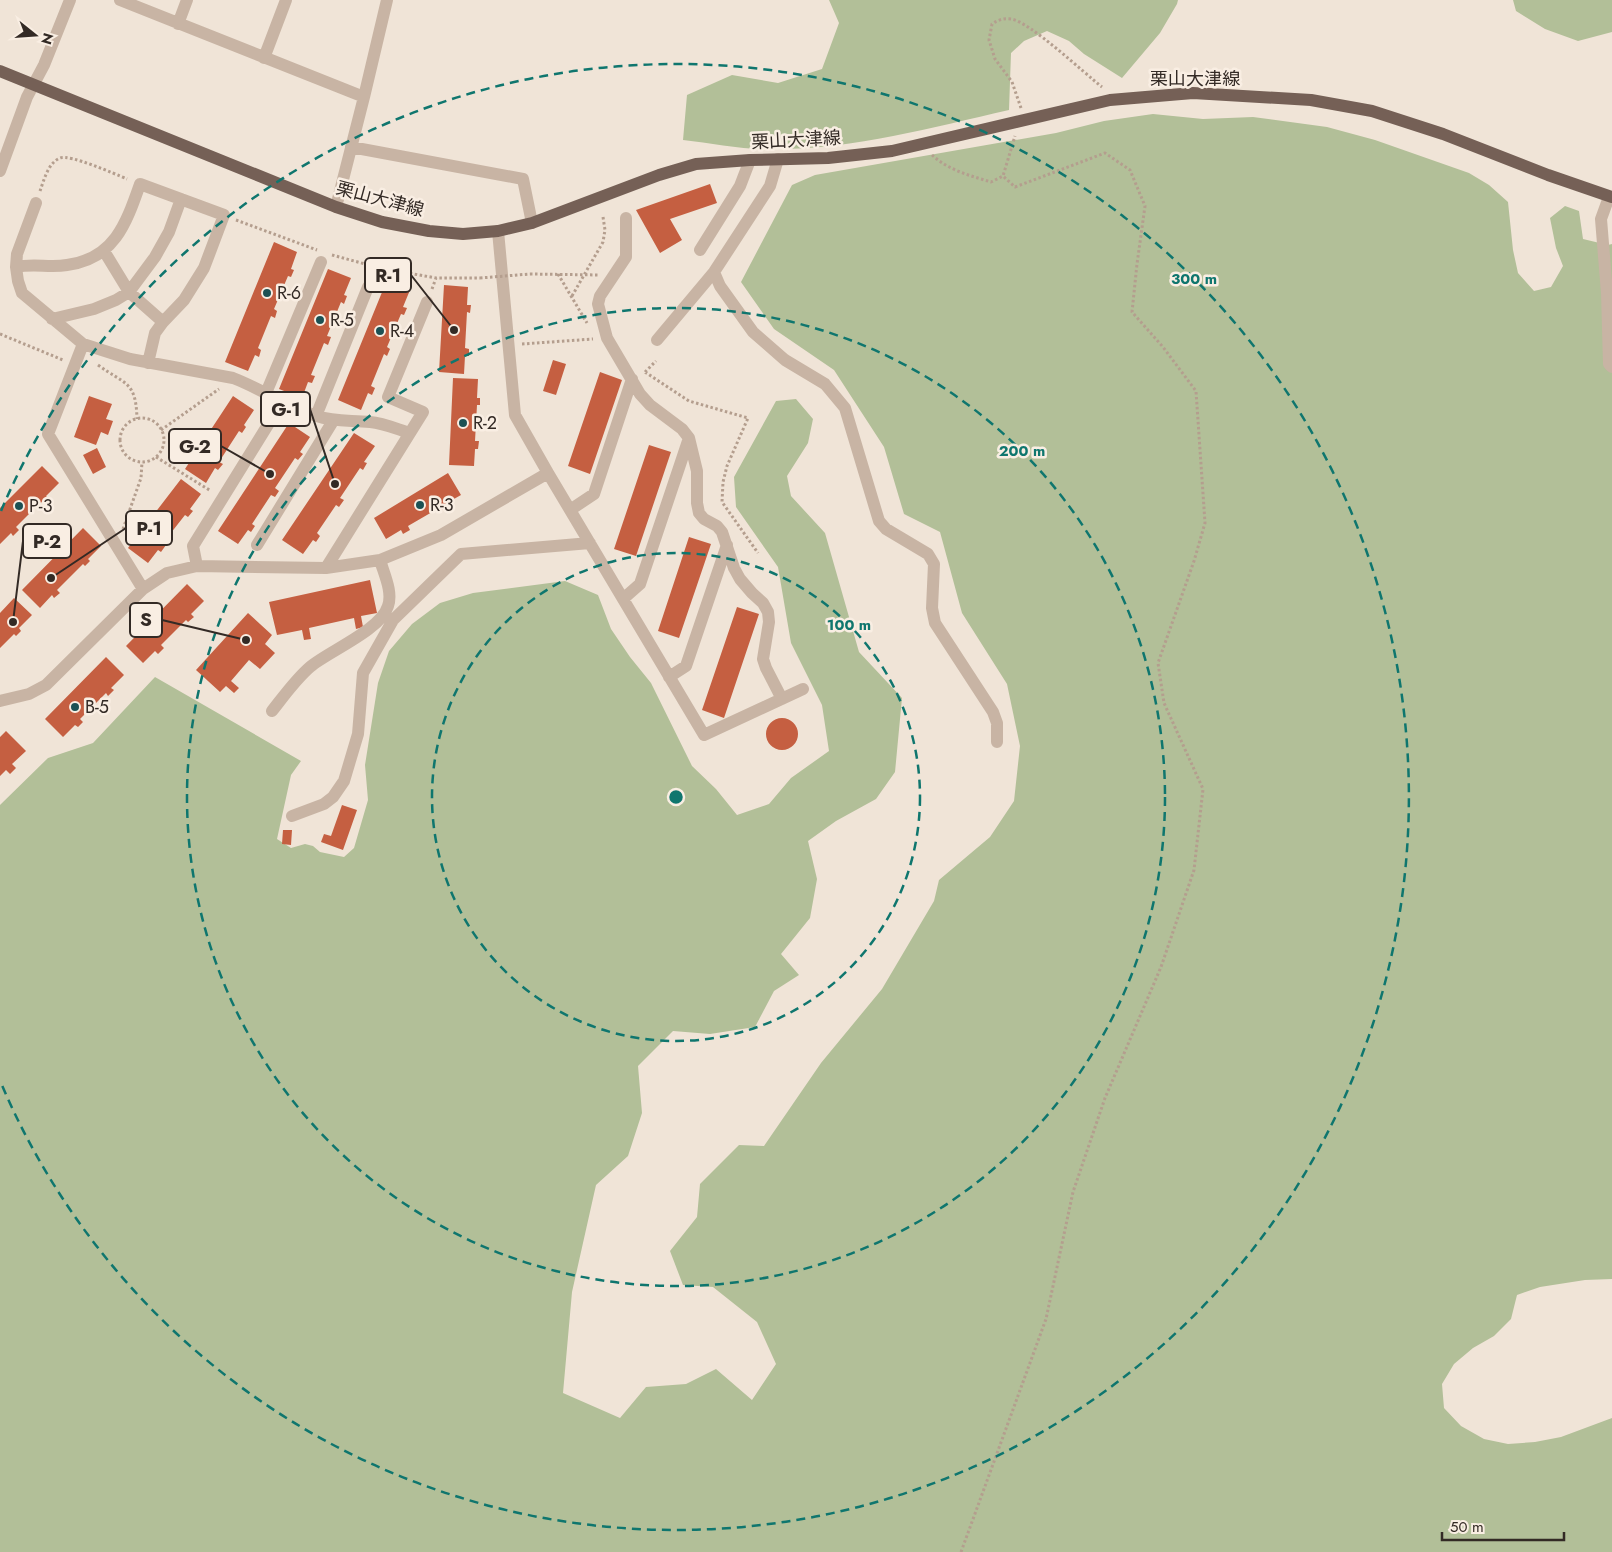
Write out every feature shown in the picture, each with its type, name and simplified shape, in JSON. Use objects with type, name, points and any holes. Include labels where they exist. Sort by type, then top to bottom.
[{"type":"main road","name":"栗山大津線","points":[[0,71],[336,207],[382,222],[429,231],[463,234],[498,231],[532,223],[659,175],[696,164],[837,157],[892,151],[1110,100],[1193,93],[1311,100],[1372,111],[1443,134],[1610,197]]},
{"type":"street","points":[[0,171],[27,97],[44,65],[70,0]]},
{"type":"street","points":[[120,0],[364,97]]},
{"type":"street","points":[[178,24],[187,0]]},
{"type":"street","points":[[264,58],[286,0]]},
{"type":"street","points":[[336,207],[387,0]]},
{"type":"street","points":[[351,147],[523,179],[532,223]]},
{"type":"street","points":[[657,340],[714,272],[770,186],[778,159]]},
{"type":"street","points":[[700,250],[740,186],[750,160]]},
{"type":"street","points":[[16,267],[29,264],[51,267],[68,265],[88,260],[104,251],[116,238],[140,184],[224,215],[204,268],[184,300],[155,333],[148,363]]},
{"type":"street","points":[[1610,197],[1601,219],[1607,293],[1609,364],[1612,367]]},
{"type":"street","points":[[52,318],[94,308],[116,300],[129,292],[155,257],[169,232],[180,199]]},
{"type":"street","points":[[36,203],[18,254],[16,267],[18,281],[22,293],[83,344],[130,359],[233,378],[250,384],[282,402],[316,416],[333,420],[371,422],[410,433]]},
{"type":"street","points":[[626,218],[626,257],[600,296],[598,304],[607,338],[640,394],[682,428],[689,438],[697,470],[697,503],[699,513],[722,532],[734,568],[740,579],[752,594],[763,603],[768,612],[769,622],[763,660],[782,699]]},
{"type":"street","points":[[498,231],[515,415],[704,735],[803,690]]},
{"type":"street","points":[[104,251],[129,292],[163,322]]},
{"type":"street","points":[[266,393],[321,262]]},
{"type":"street","points":[[714,272],[720,286],[753,332],[786,360],[825,384],[845,408],[879,521],[886,529],[928,554],[934,564],[932,608],[935,623],[993,712],[996,723],[997,742]]},
{"type":"street","points":[[316,416],[368,287]]},
{"type":"street","points":[[326,568],[423,412],[388,397],[427,302]]},
{"type":"street","points":[[83,344],[48,434],[143,589]]},
{"type":"street","points":[[570,510],[594,494],[632,379]]},
{"type":"street","points":[[197,566],[193,546],[282,402]]},
{"type":"street","points":[[257,545],[333,420]]},
{"type":"street","points":[[623,599],[640,584],[689,438]]},
{"type":"street","points":[[0,701],[29,694],[46,685],[143,589],[167,573],[197,566],[326,568],[380,560],[441,535],[548,473]]},
{"type":"street","points":[[292,816],[324,804],[333,797],[344,781],[358,734],[363,673],[393,620],[461,554],[590,543]]},
{"type":"street","points":[[669,677],[686,666],[726,545]]},
{"type":"street","points":[[272,711],[292,685],[311,666],[379,620],[388,606],[389,592],[380,560]]},
{"type":"path","points":[[920,145],[940,162],[966,174],[992,182],[1003,176],[1014,142],[1021,108],[1012,82],[995,59],[989,40],[992,24],[1000,19],[1012,19],[1027,25],[1105,90],[1110,100]]},
{"type":"path","points":[[961,1552],[1046,1319],[1073,1192],[1105,1098],[1161,967],[1194,870],[1203,788],[1164,703],[1158,663],[1194,561],[1205,523],[1196,391],[1164,348],[1132,312],[1145,206],[1130,170],[1105,153],[1015,187],[1003,176]]},
{"type":"path","points":[[36,203],[46,174],[51,165],[60,158],[71,157],[140,184]]},
{"type":"path","points":[[224,215],[324,253],[380,268],[436,278],[480,278],[530,274],[614,275]]},
{"type":"path","points":[[571,296],[603,242],[605,230],[603,217]]},
{"type":"path","points":[[0,334],[66,362]]},
{"type":"path","points":[[83,344],[91,358],[99,366],[126,382],[132,391],[136,403],[137,419]]},
{"type":"path","points":[[645,372],[656,361]]},
{"type":"path","points":[[161,430],[233,378]]},
{"type":"path","points":[[144,418],[157,424],[161,430],[163,444],[156,457],[142,462],[129,458],[124,453],[120,440],[121,432],[130,422],[144,418]]},
{"type":"path","points":[[156,457],[222,498]]},
{"type":"path","points":[[117,546],[141,478],[142,462]]},
{"type":"green space","points":[[829,0],[1178,0],[1160,33],[1122,78],[1084,54],[1069,41],[1047,31],[1024,41],[1011,53],[1009,110],[888,137],[797,149],[756,149],[683,140],[687,95],[732,75],[778,83],[822,69],[839,23]]},
{"type":"green space","points":[[1513,0],[1612,0],[1612,32],[1578,41],[1545,29],[1516,11]]},
{"type":"green space","points":[[1153,114],[1203,119],[1253,117],[1327,127],[1375,140],[1469,173],[1489,185],[1508,202],[1513,250],[1518,273],[1534,291],[1551,287],[1563,266],[1556,248],[1550,218],[1565,206],[1579,211],[1583,239],[1608,245],[1612,244],[1612,1279],[1585,1280],[1540,1287],[1517,1295],[1511,1319],[1494,1336],[1473,1348],[1454,1364],[1442,1384],[1444,1408],[1461,1426],[1484,1439],[1508,1444],[1535,1442],[1561,1437],[1612,1418],[1612,1552],[0,1552],[0,805],[48,758],[93,743],[155,677],[301,761],[291,775],[277,839],[291,848],[305,844],[313,846],[320,852],[344,857],[354,848],[368,800],[365,765],[378,683],[389,651],[412,624],[440,603],[473,593],[565,581],[598,595],[611,629],[651,683],[692,766],[716,789],[737,815],[769,804],[791,778],[829,751],[822,705],[791,643],[778,567],[736,507],[734,477],[776,401],[796,399],[813,419],[808,443],[787,476],[791,496],[825,533],[859,652],[902,698],[895,772],[876,799],[836,821],[808,841],[817,879],[810,918],[781,954],[799,975],[774,991],[755,1027],[710,1034],[673,1031],[638,1066],[642,1113],[628,1156],[596,1185],[572,1292],[563,1393],[620,1418],[646,1387],[686,1384],[716,1369],[752,1400],[776,1364],[757,1322],[713,1287],[683,1285],[670,1251],[697,1217],[700,1184],[739,1145],[764,1146],[821,1063],[882,989],[934,901],[939,880],[990,837],[1014,801],[1020,746],[1007,684],[962,613],[940,532],[904,514],[884,447],[834,370],[774,329],[741,282],[792,185],[815,175],[1056,133],[1104,121]]},
{"type":"building","points":[[710,184],[717,203],[670,219],[682,240],[660,253],[636,210]]},
{"type":"building","name":"R-6","points":[[274,242],[297,252],[291,269],[294,270],[291,277],[288,276],[274,309],[277,311],[275,318],[271,316],[258,348],[261,350],[259,357],[255,355],[248,371],[225,362]]},
{"type":"building","name":"R-5","points":[[328,269],[351,278],[344,295],[347,296],[344,304],[341,302],[327,336],[331,337],[328,345],[324,343],[311,375],[315,376],[312,383],[308,382],[302,398],[279,389]]},
{"type":"building","name":"R-4","points":[[387,280],[410,290],[403,307],[407,308],[404,315],[401,314],[387,347],[390,349],[387,356],[384,354],[371,386],[375,388],[372,395],[368,393],[361,410],[338,400]]},
{"type":"building","points":[[444,285],[468,287],[467,305],[471,305],[470,313],[467,312],[465,348],[469,349],[469,356],[465,356],[464,374],[439,372]]},
{"type":"building","points":[[553,360],[566,364],[556,395],[543,391]]},
{"type":"building","points":[[600,372],[622,380],[590,474],[568,466]]},
{"type":"building","name":"R-2","points":[[453,378],[478,379],[477,398],[480,398],[480,405],[477,405],[475,441],[479,441],[478,449],[475,449],[474,466],[449,465]]},
{"type":"building","points":[[89,396],[112,404],[106,419],[113,421],[108,435],[101,432],[96,445],[74,437]]},
{"type":"building","points":[[233,396],[254,410],[244,425],[246,427],[242,433],[239,431],[219,462],[223,464],[218,470],[215,468],[206,483],[185,469]]},
{"type":"building","points":[[289,423],[310,437],[300,452],[303,454],[298,460],[295,458],[275,488],[279,491],[275,497],[271,495],[252,524],[255,526],[251,532],[248,530],[238,544],[218,531]]},
{"type":"building","points":[[354,433],[375,446],[364,462],[367,463],[363,470],[360,468],[340,498],[344,500],[339,507],[336,505],[317,533],[320,536],[316,542],[313,540],[303,554],[282,540]]},
{"type":"building","points":[[649,445],[671,452],[636,556],[614,549]]},
{"type":"building","points":[[97,448],[106,467],[93,474],[83,455]]},
{"type":"building","name":"P-3","points":[[42,466],[59,483],[46,496],[49,499],[44,504],[41,502],[16,527],[19,530],[13,536],[11,533],[0,544],[0,508]]},
{"type":"building","name":"R-3","points":[[448,473],[461,495],[445,504],[447,507],[440,511],[439,508],[408,526],[410,530],[403,534],[401,530],[386,539],[374,518]]},
{"type":"building","points":[[181,479],[201,494],[190,509],[193,511],[188,517],[185,515],[163,543],[166,545],[161,552],[158,550],[148,563],[128,548]]},
{"type":"building","points":[[83,528],[101,546],[88,559],[90,561],[85,566],[83,564],[57,590],[60,593],[54,598],[52,595],[40,608],[22,590]]},
{"type":"building","points":[[689,537],[711,544],[679,638],[658,631]]},
{"type":"building","points":[[370,580],[377,613],[361,616],[363,627],[356,629],[354,618],[309,628],[311,639],[304,640],[302,630],[277,635],[269,602]]},
{"type":"building","points":[[187,584],[204,601],[191,614],[194,617],[188,622],[186,620],[161,645],[164,648],[158,654],[155,651],[143,663],[126,646]]},
{"type":"building","points":[[14,598],[32,615],[19,628],[21,631],[16,636],[14,634],[0,648],[0,613]]},
{"type":"building","points":[[737,607],[759,614],[724,718],[702,710]]},
{"type":"building","points":[[248,613],[272,635],[265,644],[275,653],[260,669],[249,660],[231,681],[239,688],[234,693],[226,686],[220,692],[196,670]]},
{"type":"building","name":"B-5","points":[[106,657],[124,675],[111,688],[114,690],[108,696],[106,693],[80,719],[83,722],[78,727],[75,725],[63,737],[45,719]]},
{"type":"building","points":[[782,718],[793,723],[798,734],[793,745],[782,750],[771,745],[766,734],[771,723]]},
{"type":"building","points":[[6,731],[26,751],[12,764],[16,768],[10,774],[6,770],[0,776],[0,737]]},
{"type":"building","points":[[342,805],[357,810],[343,850],[321,842],[324,834],[331,836]]},
{"type":"building","points":[[283,830],[292,830],[291,845],[282,844]]},
{"type":"place","name":"R-6","points":[[267,293]]},
{"type":"place","name":"R-5","points":[[320,320]]},
{"type":"place","name":"R-1","points":[[454,330]]},
{"type":"place","name":"R-4","points":[[380,331]]},
{"type":"place","name":"R-2","points":[[463,423]]},
{"type":"place","name":"G-2","points":[[270,474]]},
{"type":"place","name":"G-1","points":[[335,484]]},
{"type":"place","name":"R-3","points":[[420,505]]},
{"type":"place","name":"P-3","points":[[19,506]]},
{"type":"place","name":"P-1","points":[[51,578]]},
{"type":"place","name":"P-2","points":[[13,622]]},
{"type":"place","name":"S","points":[[246,640]]},
{"type":"place","name":"B-5","points":[[75,707]]}]
